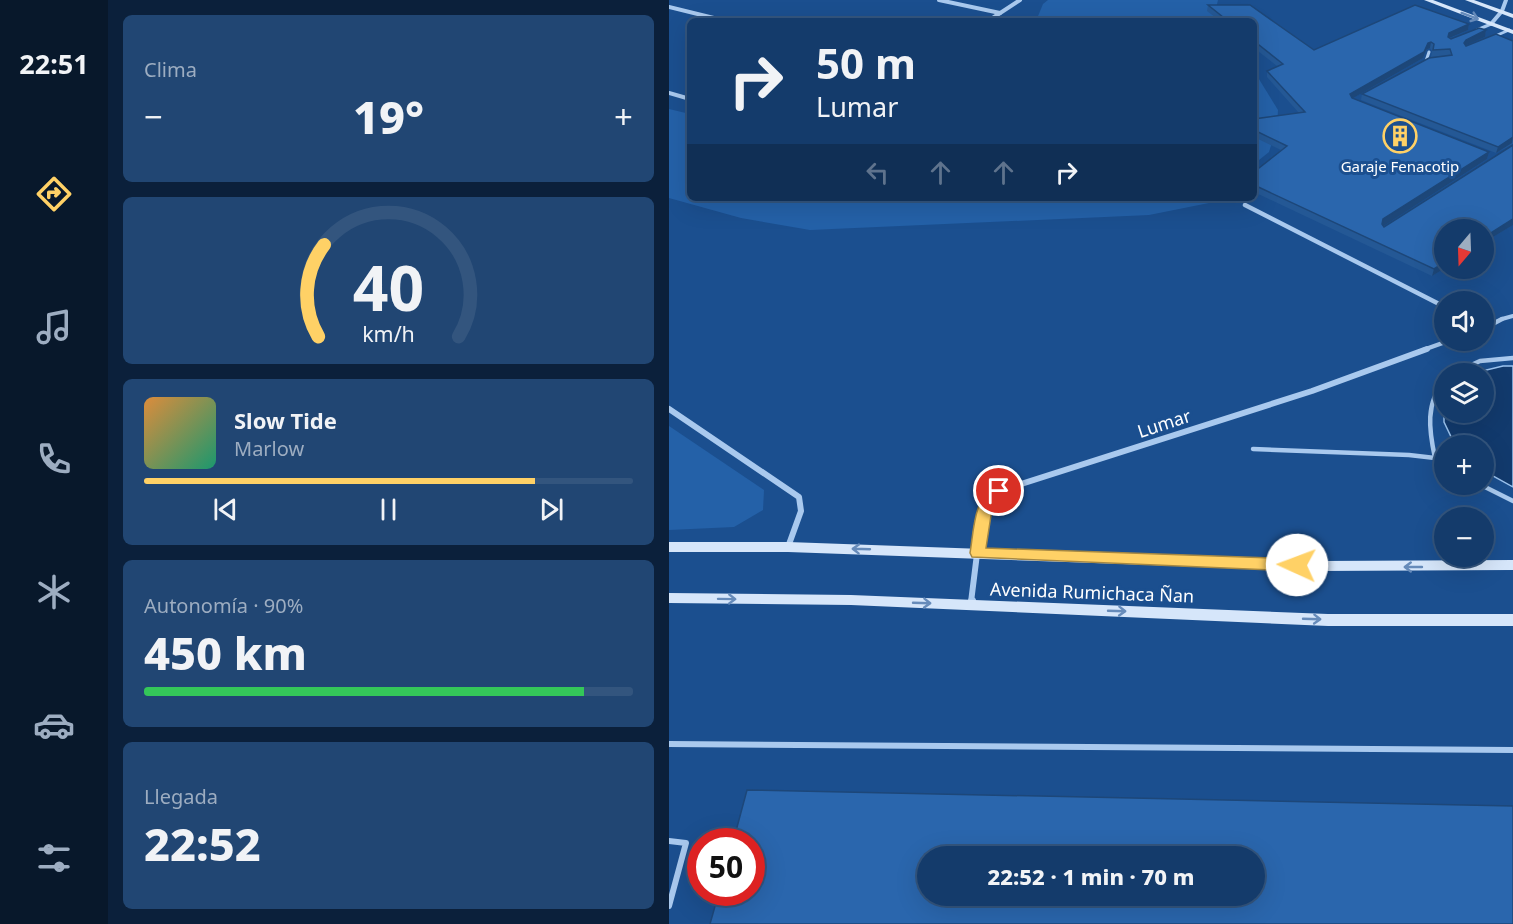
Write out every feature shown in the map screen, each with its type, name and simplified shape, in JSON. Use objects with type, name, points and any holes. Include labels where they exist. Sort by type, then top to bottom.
[{"type":"main road","points":[[1427,0],[1511,31]]},
{"type":"main road","points":[[1468,0],[1513,16]]},
{"type":"main road","name":"Avenida Rumichaca Ñan","points":[[669,547],[788,547],[1319,566],[1513,566]]},
{"type":"main road","name":"Avenida Rumichaca Ñan","points":[[669,598],[851,600],[1329,620],[1513,620]]},
{"type":"street","points":[[939,0],[1000,14]]},
{"type":"street","points":[[993,18],[1020,0]]},
{"type":"street","points":[[1491,24],[1506,0]]},
{"type":"street","points":[[669,7],[714,18]]},
{"type":"street","points":[[669,93],[687,98]]},
{"type":"street","points":[[1245,205],[1434,301]]},
{"type":"street","points":[[1494,324],[1502,320]]},
{"type":"street","name":"Lumar","points":[[971,605],[985,507],[999,491],[1312,391],[1434,346]]},
{"type":"street","points":[[669,409],[799,497],[801,510],[788,547]]},
{"type":"lane","points":[[1470,33],[1491,24]]},
{"type":"lane","points":[[1487,40],[1511,31]]},
{"type":"lane","points":[[1426,61],[1429,52]]},
{"type":"lane","points":[[1418,66],[1426,61],[1437,60]]},
{"type":"lane","points":[[1502,320],[1513,316]]},
{"type":"lane","points":[[1477,363],[1513,358]]},
{"type":"lane","points":[[1434,396],[1430,409],[1430,435],[1434,453]]},
{"type":"lane","points":[[1253,449],[1434,458]]},
{"type":"lane","points":[[1494,493],[1513,501]]},
{"type":"lane","points":[[669,744],[1513,750]]},
{"type":"lane","points":[[669,841],[686,843],[669,906]]},
{"type":"shaded area","points":[[1048,0],[1218,0],[1214,18],[1037,18],[1043,4]]},
{"type":"shaded area","points":[[1257,76],[1278,110],[1277,126],[1269,152],[1257,162]]},
{"type":"shaded area","points":[[669,109],[687,113],[687,201],[1219,201],[1149,215],[810,230],[741,218],[669,198]]},
{"type":"shaded area","points":[[1513,366],[1513,487],[1494,477],[1494,435],[1450,435],[1444,423],[1494,423],[1494,368]]},
{"type":"shaded area","points":[[669,426],[764,490],[763,510],[734,527],[669,530]]},
{"type":"building","name":"Garaje Fenacotip","points":[[1208,5],[1250,5],[1314,50],[1415,5],[1469,24],[1449,33],[1448,37],[1451,39],[1479,28],[1486,30],[1466,40],[1464,43],[1466,46],[1496,34],[1513,41],[1513,137],[1498,147],[1362,94],[1429,58],[1452,55],[1450,49],[1433,50],[1434,44],[1431,42],[1428,43],[1424,52],[1350,94],[1352,98],[1489,152],[1383,219],[1384,227],[1513,145],[1513,219],[1494,231],[1494,219],[1434,219],[1434,269],[1257,186],[1257,170],[1287,146],[1257,131],[1257,119],[1305,112],[1267,71],[1283,64],[1257,43],[1257,18],[1224,18]]},
{"type":"building","points":[[747,790],[1513,806],[1513,924],[710,924],[715,906],[765,906],[765,828],[737,828]]},
{"type":"place","name":"Garaje Fenacotip","points":[[1400,136]]},
{"type":"route","points":[[999,491],[985,507],[978,539],[978,553],[1297,565]]}]
